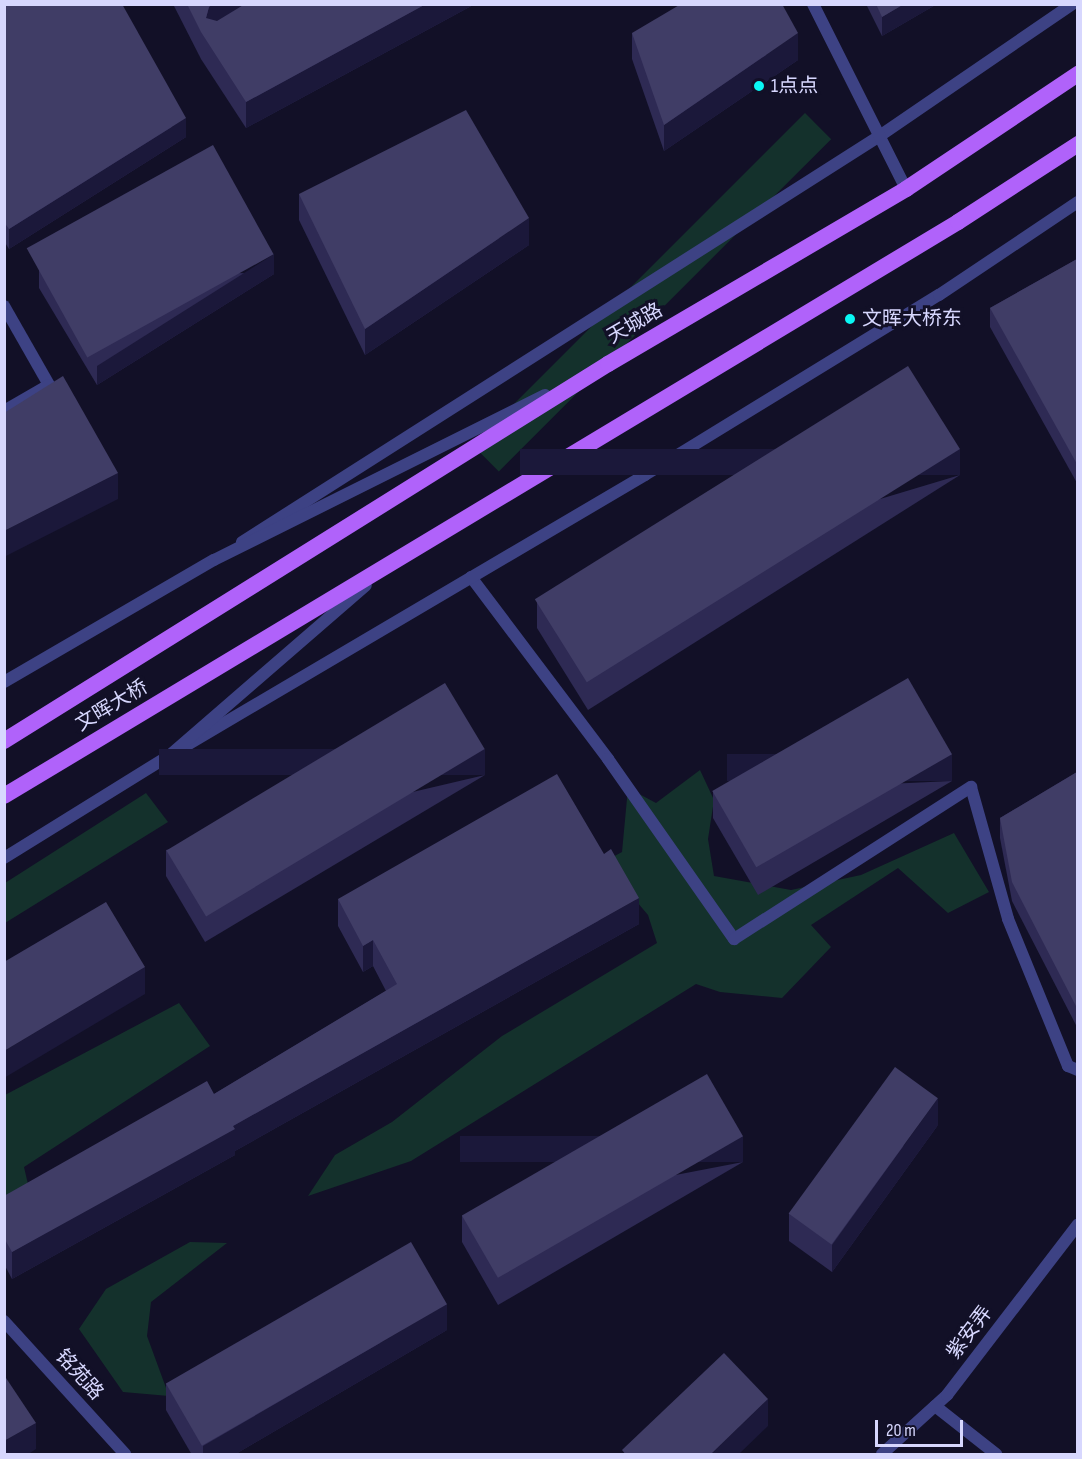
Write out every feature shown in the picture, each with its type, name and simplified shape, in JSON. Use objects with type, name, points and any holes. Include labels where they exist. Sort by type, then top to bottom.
[{"type":"main road","name":"天城路","points":[[214,613],[608,364],[906,189],[1077,74]]},
{"type":"main road","points":[[403,553],[958,222],[1077,144]]},
{"type":"main road","name":"文晖大桥","points":[[4,796],[403,553]]},
{"type":"main road","name":"文晖大桥","points":[[4,741],[214,613]]},
{"type":"street","points":[[813,4],[881,135],[906,189]]},
{"type":"street","points":[[4,682],[214,560],[438,413],[881,135],[1072,4]]},
{"type":"street","points":[[4,858],[170,755],[939,295],[1077,202]]},
{"type":"street","points":[[4,306],[49,385],[4,411]]},
{"type":"street","points":[[214,560],[608,364]]},
{"type":"street","points":[[170,755],[403,553]]},
{"type":"street","points":[[471,577],[608,759],[734,939],[971,787],[1008,919],[1068,1066],[1077,1070]]},
{"type":"street","name":"紫安弄","points":[[882,1455],[935,1406],[1077,1224]]},
{"type":"street","name":"铭苑路","points":[[4,1321],[125,1455]]},
{"type":"street","points":[[935,1406],[996,1455]]},
{"type":"green space","points":[[805,113],[831,139],[499,472],[473,445]]},
{"type":"green space","points":[[700,770],[714,800],[708,839],[714,876],[791,890],[861,875],[954,833],[989,892],[948,913],[898,868],[811,925],[831,947],[782,998],[720,992],[696,984],[411,1161],[308,1196],[335,1155],[392,1122],[502,1036],[657,943],[648,915],[610,870],[452,943],[622,852],[628,788],[656,803]]},
{"type":"green space","points":[[146,793],[168,822],[5,923],[5,883]]},
{"type":"green space","points":[[179,1003],[210,1046],[24,1167],[36,1219],[5,1219],[5,1095]]},
{"type":"green space","points":[[190,1242],[227,1243],[151,1302],[147,1336],[169,1396],[123,1392],[79,1329],[106,1289]]},
{"type":"building","points":[[4,4],[122,4],[186,118],[9,229],[4,222]]},
{"type":"building","points":[[187,4],[212,4],[206,18],[217,21],[245,4],[426,4],[246,102],[201,32]]},
{"type":"building","points":[[681,4],[782,4],[798,33],[664,125],[632,33]]},
{"type":"building","points":[[876,4],[904,4],[882,17]]},
{"type":"building","points":[[466,110],[529,218],[365,329],[299,194]]},
{"type":"building","points":[[213,145],[274,254],[87,358],[27,248]]},
{"type":"building","points":[[1077,259],[1077,464],[990,308]]},
{"type":"building","points":[[908,366],[960,449],[587,682],[535,599]]},
{"type":"building","points":[[63,376],[118,473],[4,531],[4,413]]},
{"type":"building","points":[[908,678],[952,754],[756,867],[712,791]]},
{"type":"building","points":[[445,683],[485,749],[206,916],[166,850]]},
{"type":"building","points":[[1077,772],[1077,1008],[1012,882],[1000,818]]},
{"type":"building","points":[[557,774],[604,854],[611,849],[639,898],[233,1126],[235,1129],[12,1252],[4,1238],[4,1196],[207,1081],[214,1094],[397,984],[373,940],[363,946],[338,899]]},
{"type":"building","points":[[106,902],[145,967],[4,1051],[4,962]]},
{"type":"building","points":[[895,1067],[938,1098],[831,1245],[789,1213]]},
{"type":"building","points":[[707,1074],[743,1136],[498,1278],[462,1216]]},
{"type":"building","points":[[411,1242],[447,1304],[202,1446],[166,1384]]},
{"type":"building","points":[[724,1353],[768,1399],[710,1455],[626,1455],[622,1450]]},
{"type":"building","points":[[6,1378],[36,1423],[4,1441],[4,1379]]},
{"type":"place","name":"1点点","points":[[759,86]]},
{"type":"place","name":"文晖大桥东","points":[[850,319]]}]
